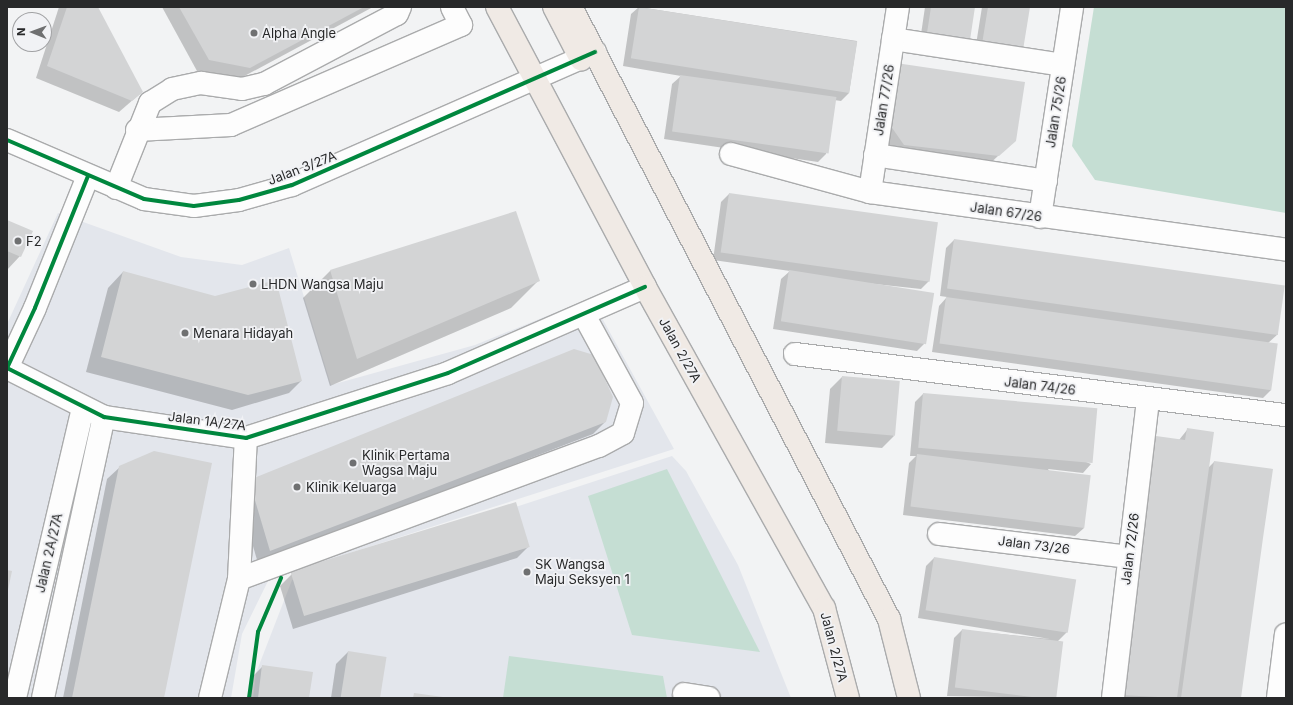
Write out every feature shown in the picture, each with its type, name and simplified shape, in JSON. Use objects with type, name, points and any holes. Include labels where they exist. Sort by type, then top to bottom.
[{"type":"main road","name":"Jalan 2/27A","points":[[497,7],[645,287],[824,608],[844,697]]},
{"type":"main road","points":[[554,7],[588,56],[889,618],[909,698]]},
{"type":"main road","points":[[571,7],[588,56]]},
{"type":"street","points":[[116,188],[137,130],[150,103],[172,89],[201,83],[242,88],[264,84],[397,14],[400,7]]},
{"type":"street","points":[[137,130],[231,125],[461,24],[452,7]]},
{"type":"street","name":"Jalan 77/26","points":[[870,192],[898,7]]},
{"type":"street","name":"Jalan 75/26","points":[[1040,217],[1072,7]]},
{"type":"street","points":[[893,39],[1063,65]]},
{"type":"street","name":"Jalan 3/27A","points":[[7,140],[144,199],[194,206],[239,200],[292,185],[536,80],[588,56]]},
{"type":"street","name":"Jalan 67/26","points":[[731,154],[870,192],[1040,217],[1286,250]]},
{"type":"street","points":[[875,155],[1046,181]]},
{"type":"street","name":"Jalan 1A/27A","points":[[88,176],[35,308],[7,368],[104,418],[246,438],[448,373],[584,315],[645,287]]},
{"type":"street","points":[[239,579],[599,446],[623,433],[632,403],[584,315]]},
{"type":"street","name":"Jalan 74/26","points":[[795,354],[1148,400],[1286,415]]},
{"type":"street","name":"Jalan 72/26","points":[[1113,698],[1148,400]]},
{"type":"street","name":"Jalan 2A/27A","points":[[16,698],[83,408]]},
{"type":"street","name":"Jalan 2A/27A","points":[[43,698],[104,418]]},
{"type":"street","points":[[210,698],[239,579],[246,438]]},
{"type":"street","name":"Jalan 73/26","points":[[939,534],[1129,557]]},
{"type":"street","points":[[1278,698],[1286,634]]},
{"type":"street","points":[[684,694],[709,698]]},
{"type":"shaded area","points":[[58,213],[181,257],[242,265],[289,248],[331,385],[475,345],[591,298],[674,449],[269,579],[242,634],[231,698],[7,698],[7,324]]},
{"type":"shaded area","name":"SK Wangsa Maju Seksyen 1","points":[[672,456],[686,471],[738,565],[791,698],[253,698],[256,673],[292,580]]},
{"type":"green space","points":[[1094,7],[1286,7],[1286,213],[1095,180],[1072,146]]},
{"type":"green space","points":[[667,469],[760,652],[632,635],[588,496]]},
{"type":"green space","points":[[509,656],[663,676],[667,698],[503,698]]},
{"type":"building","points":[[67,7],[98,7],[143,92],[132,101],[47,66]]},
{"type":"building","name":"Alpha Angle","points":[[179,7],[364,7],[250,68],[209,60]]},
{"type":"building","points":[[639,7],[857,42],[849,93],[631,58]]},
{"type":"building","points":[[931,7],[975,7],[970,40],[927,33]]},
{"type":"building","points":[[988,7],[1030,7],[1023,50],[982,44]]},
{"type":"building","points":[[896,63],[1025,82],[1016,141],[999,156],[904,145],[888,122]]},
{"type":"building","points":[[680,75],[836,97],[829,153],[672,131]]},
{"type":"building","points":[[729,193],[938,222],[930,282],[721,252]]},
{"type":"building","points":[[516,211],[540,281],[357,359],[330,270]]},
{"type":"building","name":"F2","points":[[7,220],[33,231],[21,257],[7,251]]},
{"type":"building","points":[[954,239],[1285,285],[1278,335],[947,289]]},
{"type":"building","points":[[789,270],[934,293],[926,344],[781,321]]},
{"type":"building","name":"Menara Hidayah","points":[[123,271],[215,296],[276,280],[302,381],[248,395],[101,357]]},
{"type":"building","points":[[946,297],[1278,344],[1271,390],[939,344]]},
{"type":"building","points":[[574,349],[594,355],[613,397],[606,422],[270,551],[249,480]]},
{"type":"building","points":[[842,376],[900,381],[895,436],[837,431]]},
{"type":"building","points":[[923,393],[1097,408],[1093,463],[918,448]]},
{"type":"building","points":[[1187,428],[1214,432],[1177,698],[1120,695],[1156,436],[1185,440]]},
{"type":"building","points":[[154,451],[212,463],[164,698],[72,698],[119,466]]},
{"type":"building","points":[[917,454],[1091,475],[1084,528],[911,507]]},
{"type":"building","points":[[1214,461],[1273,469],[1241,698],[1181,698]]},
{"type":"building","points":[[516,502],[530,547],[304,616],[290,571]]},
{"type":"building","points":[[934,557],[1076,580],[1068,633],[926,610]]},
{"type":"building","points":[[7,570],[12,571],[8,590],[7,590]]},
{"type":"building","points":[[962,629],[1063,641],[1056,698],[1040,698],[955,688]]},
{"type":"building","points":[[348,651],[387,657],[380,698],[341,698]]},
{"type":"building","points":[[262,665],[313,672],[309,698],[258,698]]},
{"type":"building","points":[[414,693],[443,697],[443,698],[413,698]]},
{"type":"cycle path","points":[[7,140],[144,199],[194,206],[239,200],[292,185],[595,52]]},
{"type":"cycle path","points":[[88,176],[35,308],[7,368],[104,417],[246,438],[448,373],[645,287]]},
{"type":"cycle path","points":[[249,698],[258,632],[281,578]]},
{"type":"place","name":"Alpha Angle","points":[[254,33]]},
{"type":"place","name":"F2","points":[[18,241]]},
{"type":"place","name":"LHDN Wangsa Maju","points":[[253,284]]},
{"type":"place","name":"Menara Hidayah","points":[[185,333]]},
{"type":"place","name":"Klinik Pertama Wagsa Maju","points":[[353,463]]},
{"type":"place","name":"Klinik Keluarga","points":[[297,487]]},
{"type":"place","name":"SK Wangsa Maju Seksyen 1","points":[[527,572]]}]
